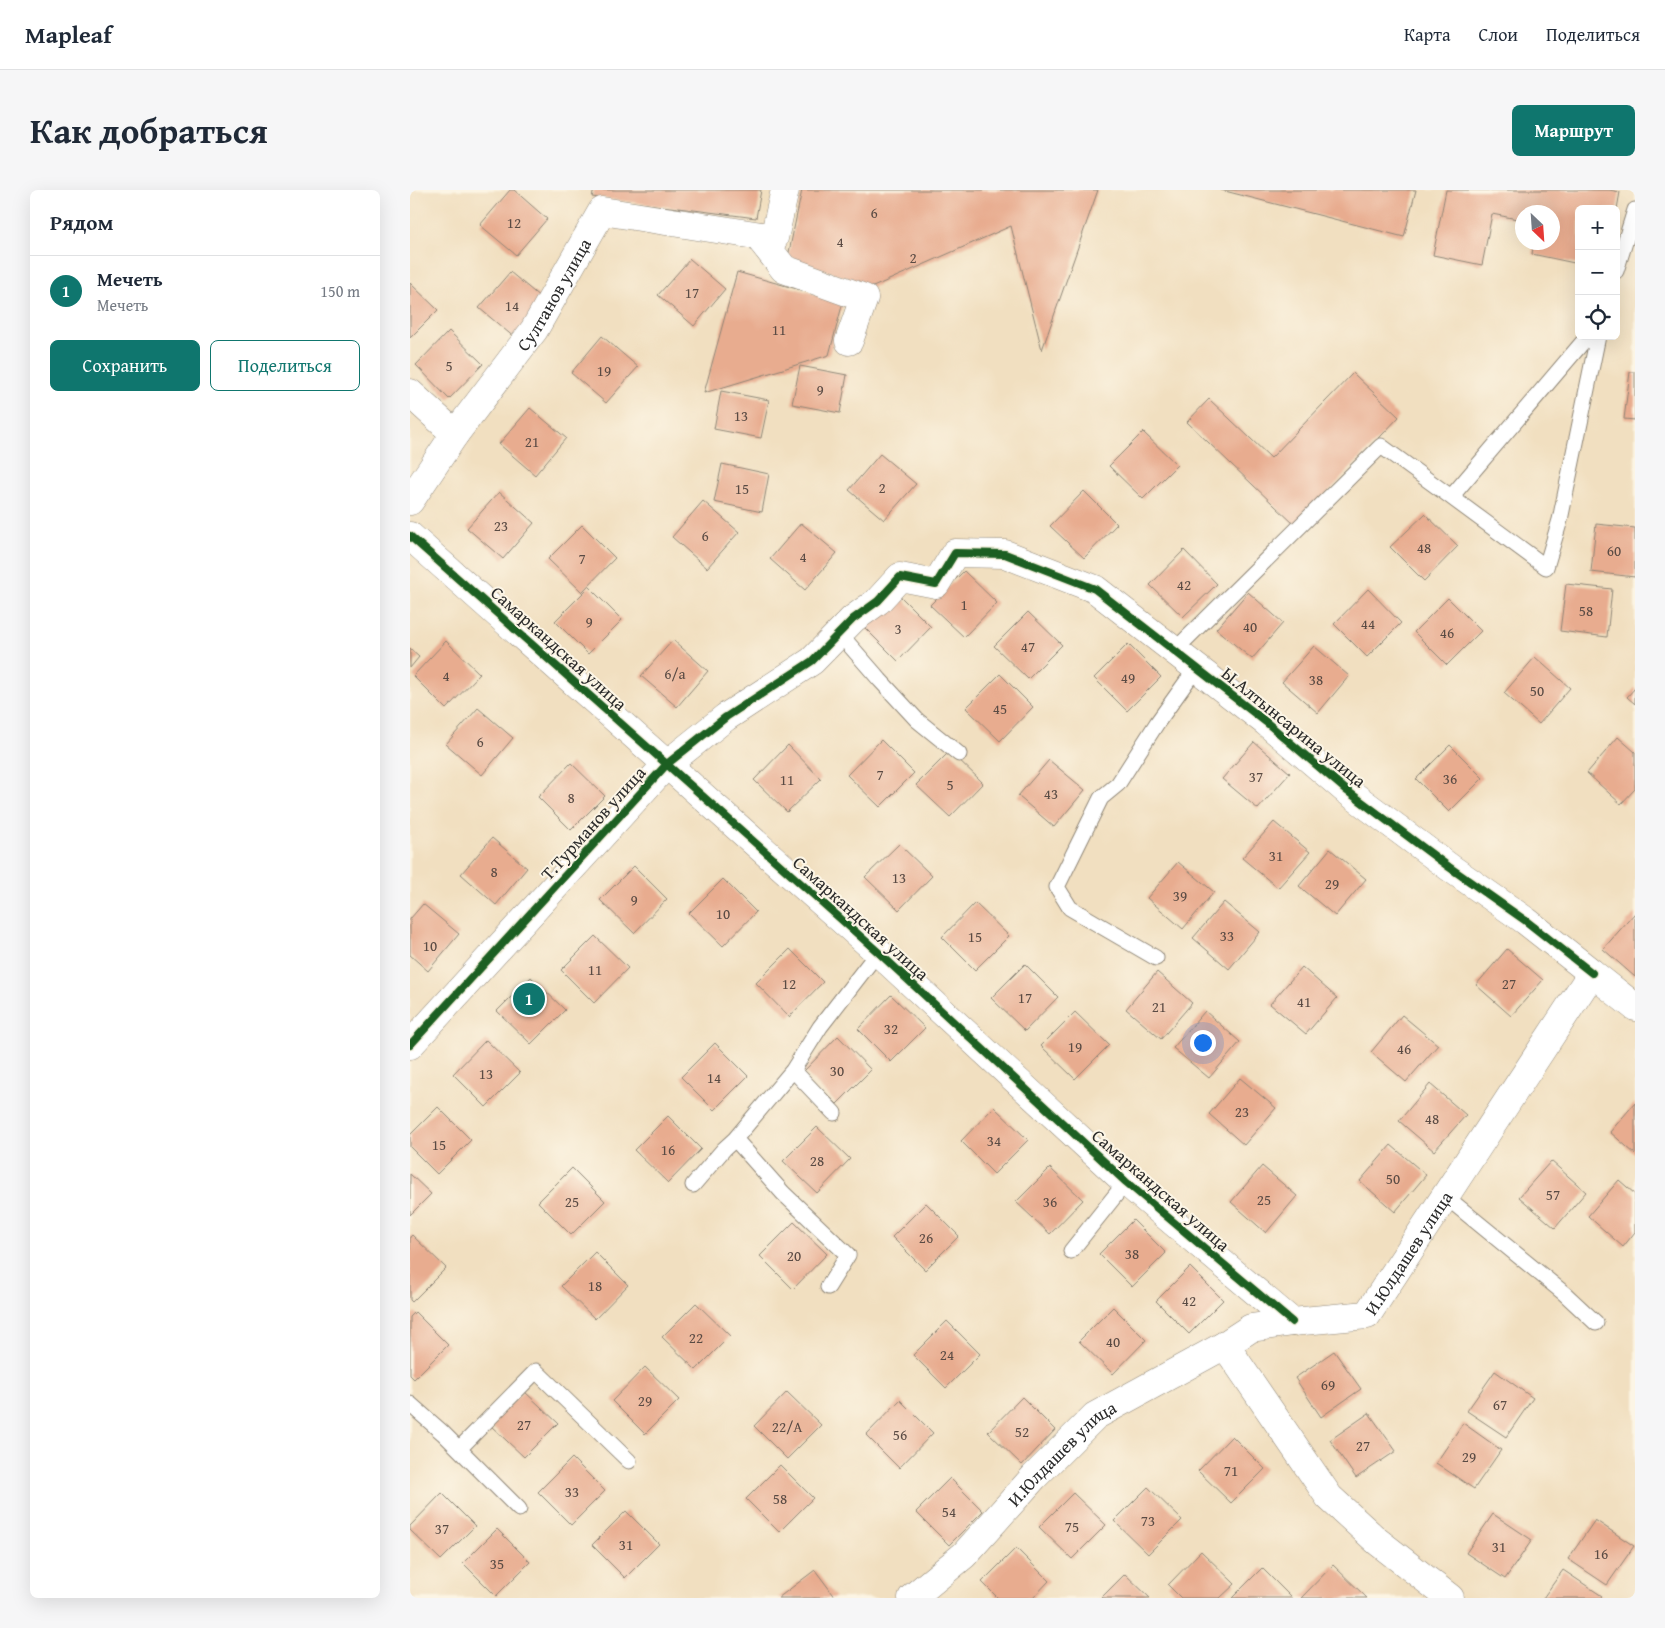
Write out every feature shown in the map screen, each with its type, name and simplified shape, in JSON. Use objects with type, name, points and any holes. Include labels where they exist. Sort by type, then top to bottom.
[{"type":"street","name":"Султанов улица","points":[[410,501],[455,434],[534,330],[602,211],[774,238],[785,190]]},
{"type":"street","points":[[758,236],[784,269],[864,298],[849,341]]},
{"type":"street","points":[[410,393],[455,434]]},
{"type":"street","name":"Самаркандская улица","points":[[410,536],[878,952],[1126,1182],[1292,1322]]},
{"type":"street","name":"Ы.Алтынсарина улица","points":[[955,553],[1005,554],[1095,589],[1266,722],[1346,790],[1449,867],[1526,921],[1592,973]]},
{"type":"street","name":"Т.Турманов улица","points":[[410,1045],[667,764],[726,717],[812,661],[853,619],[878,601],[900,577],[936,584],[955,553]]},
{"type":"street","points":[[1592,973],[1635,1007]]},
{"type":"street","name":"И.Юлдашев улица","points":[[912,1598],[964,1555],[1034,1477],[1095,1416],[1225,1345],[1251,1328],[1367,1315],[1592,973]]},
{"type":"street","points":[[1225,1345],[1329,1498],[1377,1541],[1450,1598]]},
{"type":"lane","points":[[1620,258],[1635,210]]},
{"type":"lane","points":[[1450,497],[1585,340]]},
{"type":"lane","points":[[1174,650],[1381,446],[1546,567],[1560,520],[1597,340]]},
{"type":"lane","points":[[839,633],[917,720],[958,754]]},
{"type":"lane","points":[[1156,958],[1070,908],[1057,887],[1102,798],[1118,784],[1197,667]]},
{"type":"lane","points":[[693,1185],[793,1070],[820,1027],[878,952]]},
{"type":"lane","points":[[793,1070],[834,1113]]},
{"type":"lane","points":[[734,1139],[783,1193],[848,1255],[828,1286]]},
{"type":"lane","points":[[1071,1251],[1126,1182]]},
{"type":"lane","points":[[1445,1196],[1565,1294],[1596,1323]]},
{"type":"lane","points":[[459,1449],[536,1371],[629,1461]]},
{"type":"lane","points":[[410,1404],[459,1449],[519,1509]]},
{"type":"building","points":[[510,190],[514,190],[547,219],[516,255],[480,225]]},
{"type":"building","points":[[594,190],[761,190],[756,218],[592,197]]},
{"type":"building","points":[[802,190],[1098,190],[1042,350],[1011,226],[873,287],[788,257]]},
{"type":"building","points":[[1221,190],[1416,190],[1404,237]]},
{"type":"building","points":[[1446,190],[1609,190],[1620,192],[1618,205],[1575,205],[1575,263],[1532,254],[1533,250],[1560,250],[1560,205],[1515,205],[1515,219],[1492,214],[1482,265],[1433,255]]},
{"type":"building","points":[[690,259],[725,289],[694,326],[658,295]]},
{"type":"building","points":[[510,272],[546,302],[515,338],[479,308]]},
{"type":"building","points":[[737,272],[843,302],[829,355],[704,393]]},
{"type":"building","points":[[410,283],[438,310],[410,338]]},
{"type":"building","points":[[449,331],[483,364],[449,399],[416,365]]},
{"type":"building","points":[[602,336],[638,367],[606,403],[571,373]]},
{"type":"building","points":[[800,366],[847,375],[840,413],[792,404]]},
{"type":"building","points":[[1630,372],[1635,372],[1635,420],[1624,419]]},
{"type":"building","points":[[1353,373],[1399,417],[1296,526],[1187,422],[1209,399],[1271,458]]},
{"type":"building","points":[[721,391],[769,400],[761,438],[714,429]]},
{"type":"building","points":[[530,408],[566,438],[535,475],[499,444]]},
{"type":"building","points":[[1143,432],[1177,465],[1143,499],[1109,466]]},
{"type":"building","points":[[880,454],[916,484],[884,520],[849,490]]},
{"type":"building","points":[[722,464],[769,474],[762,512],[714,502]]},
{"type":"building","points":[[1084,491],[1117,524],[1084,558],[1050,526]]},
{"type":"building","points":[[499,492],[534,523],[503,559],[467,528]]},
{"type":"building","points":[[703,501],[739,532],[707,568],[672,537]]},
{"type":"building","points":[[1425,514],[1458,546],[1424,581],[1390,547]]},
{"type":"building","points":[[801,523],[837,553],[805,590],[770,559]]},
{"type":"building","points":[[1596,524],[1635,528],[1635,577],[1591,572]]},
{"type":"building","points":[[582,525],[615,558],[582,592],[548,559]]},
{"type":"building","points":[[1184,550],[1217,584],[1183,617],[1150,585]]},
{"type":"building","points":[[964,571],[997,603],[964,637],[930,605]]},
{"type":"building","points":[[1566,584],[1612,589],[1607,637],[1560,631]]},
{"type":"building","points":[[589,587],[622,620],[588,654],[555,621]]},
{"type":"building","points":[[1368,589],[1401,623],[1367,657],[1334,624]]},
{"type":"building","points":[[1248,592],[1283,623],[1252,659],[1216,629]]},
{"type":"building","points":[[898,594],[931,627],[898,661],[865,628]]},
{"type":"building","points":[[1448,598],[1481,631],[1447,665],[1414,632]]},
{"type":"building","points":[[1028,612],[1062,645],[1028,679],[994,646]]},
{"type":"building","points":[[673,640],[708,671],[677,707],[641,676]]},
{"type":"building","points":[[446,641],[480,674],[446,709],[413,676]]},
{"type":"building","points":[[1128,644],[1161,677],[1127,711],[1094,678]]},
{"type":"building","points":[[1314,646],[1349,676],[1318,713],[1282,682]]},
{"type":"building","points":[[410,649],[419,657],[410,668]]},
{"type":"building","points":[[1535,657],[1570,688],[1539,724],[1504,693]]},
{"type":"building","points":[[1000,674],[1033,707],[1000,741],[966,708]]},
{"type":"building","points":[[1635,688],[1635,704],[1627,697]]},
{"type":"building","points":[[478,708],[513,738],[482,775],[446,744]]},
{"type":"building","points":[[1618,737],[1635,752],[1635,789],[1621,804],[1587,773]]},
{"type":"building","points":[[881,740],[914,773],[880,807],[847,775]]},
{"type":"building","points":[[1254,742],[1290,773],[1258,809],[1222,779]]},
{"type":"building","points":[[788,745],[821,779],[787,812],[754,780]]},
{"type":"building","points":[[1450,745],[1483,778],[1449,812],[1416,779]]},
{"type":"building","points":[[950,751],[983,783],[950,817],[916,785]]},
{"type":"building","points":[[1049,760],[1085,790],[1054,827],[1018,796]]},
{"type":"building","points":[[571,763],[605,796],[571,830],[538,797]]},
{"type":"building","points":[[1274,822],[1310,852],[1278,888],[1242,858]]},
{"type":"building","points":[[492,838],[527,868],[496,905],[461,874]]},
{"type":"building","points":[[899,844],[932,876],[899,910],[865,877]]},
{"type":"building","points":[[1330,849],[1366,879],[1335,916],[1299,886]]},
{"type":"building","points":[[1178,862],[1214,892],[1183,929],[1147,898]]},
{"type":"building","points":[[634,866],[667,899],[634,933],[600,900]]},
{"type":"building","points":[[723,879],[756,912],[723,946],[689,913]]},
{"type":"building","points":[[1224,902],[1260,932],[1229,969],[1193,938]]},
{"type":"building","points":[[975,903],[1009,936],[975,970],[942,937]]},
{"type":"building","points":[[423,904],[459,934],[428,971],[410,955],[410,919]]},
{"type":"building","points":[[1635,913],[1635,977],[1603,949]]},
{"type":"building","points":[[595,936],[628,968],[594,1003],[561,970]]},
{"type":"building","points":[[790,949],[823,982],[789,1017],[756,983]]},
{"type":"building","points":[[1507,949],[1543,980],[1511,1016],[1476,985]]},
{"type":"building","points":[[1025,964],[1058,997],[1025,1031],[991,998]]},
{"type":"building","points":[[1302,967],[1337,998],[1306,1034],[1270,1004]]},
{"type":"building","points":[[1157,972],[1192,1003],[1161,1039],[1126,1009]]},
{"type":"building","points":[[531,977],[565,1010],[531,1044],[497,1011]]},
{"type":"building","points":[[891,995],[925,1028],[891,1062],[858,1029]]},
{"type":"building","points":[[1205,1011],[1240,1042],[1209,1078],[1173,1048]]},
{"type":"building","points":[[1075,1012],[1109,1045],[1075,1079],[1041,1046]]},
{"type":"building","points":[[1402,1015],[1438,1045],[1406,1082],[1371,1052]]},
{"type":"building","points":[[838,1036],[871,1070],[837,1104],[804,1071]]},
{"type":"building","points":[[486,1040],[520,1073],[486,1107],[453,1074]]},
{"type":"building","points":[[715,1043],[748,1076],[714,1110],[681,1077]]},
{"type":"building","points":[[1240,1078],[1276,1108],[1244,1145],[1209,1114]]},
{"type":"building","points":[[1430,1084],[1466,1115],[1434,1151],[1399,1121]]},
{"type":"building","points":[[1635,1103],[1635,1154],[1610,1132]]},
{"type":"building","points":[[438,1107],[471,1140],[437,1174],[410,1147],[410,1135]]},
{"type":"building","points":[[994,1107],[1028,1140],[994,1174],[961,1141]]},
{"type":"building","points":[[668,1116],[701,1149],[668,1183],[634,1150]]},
{"type":"building","points":[[817,1127],[850,1159],[817,1193],[783,1161]]},
{"type":"building","points":[[1391,1145],[1426,1175],[1395,1212],[1360,1181]]},
{"type":"building","points":[[1551,1161],[1586,1192],[1555,1228],[1519,1197]]},
{"type":"building","points":[[1262,1166],[1297,1196],[1266,1233],[1231,1202]]},
{"type":"building","points":[[572,1168],[605,1201],[571,1235],[538,1202]]},
{"type":"building","points":[[1050,1168],[1083,1200],[1050,1234],[1016,1202]]},
{"type":"building","points":[[410,1174],[431,1194],[410,1215]]},
{"type":"building","points":[[1619,1180],[1635,1194],[1635,1232],[1623,1247],[1588,1216]]},
{"type":"building","points":[[926,1203],[959,1236],[925,1270],[892,1237]]},
{"type":"building","points":[[1133,1220],[1166,1253],[1132,1287],[1099,1254]]},
{"type":"building","points":[[794,1222],[827,1254],[793,1289],[760,1256]]},
{"type":"building","points":[[412,1235],[446,1268],[412,1302],[410,1300],[410,1237]]},
{"type":"building","points":[[595,1252],[628,1285],[595,1319],[561,1286]]},
{"type":"building","points":[[1190,1267],[1223,1300],[1189,1334],[1156,1301]]},
{"type":"building","points":[[696,1303],[730,1336],[696,1370],[662,1337]]},
{"type":"building","points":[[1113,1307],[1146,1340],[1113,1374],[1079,1341]]},
{"type":"building","points":[[415,1312],[448,1345],[414,1379],[410,1375],[410,1317]]},
{"type":"building","points":[[947,1321],[980,1354],[946,1388],[913,1355]]},
{"type":"building","points":[[1334,1351],[1361,1389],[1321,1417],[1295,1378]]},
{"type":"building","points":[[645,1367],[679,1400],[645,1434],[612,1401]]},
{"type":"building","points":[[1495,1371],[1533,1398],[1506,1437],[1467,1411]]},
{"type":"building","points":[[524,1391],[558,1423],[524,1457],[490,1425]]},
{"type":"building","points":[[787,1392],[821,1425],[787,1459],[754,1426]]},
{"type":"building","points":[[1022,1397],[1055,1430],[1022,1465],[988,1432]]},
{"type":"building","points":[[900,1400],[933,1433],[899,1468],[866,1435]]},
{"type":"building","points":[[1369,1413],[1396,1451],[1356,1478],[1330,1440]]},
{"type":"building","points":[[1463,1423],[1501,1450],[1474,1489],[1436,1463]]},
{"type":"building","points":[[1232,1436],[1265,1469],[1231,1503],[1198,1471]]},
{"type":"building","points":[[572,1458],[605,1491],[571,1525],[538,1492]]},
{"type":"building","points":[[780,1465],[813,1498],[779,1532],[746,1499]]},
{"type":"building","points":[[950,1478],[983,1511],[949,1545],[916,1512]]},
{"type":"building","points":[[1148,1487],[1182,1520],[1148,1554],[1114,1521]]},
{"type":"building","points":[[442,1493],[475,1526],[441,1560],[410,1530],[410,1526]]},
{"type":"building","points":[[1073,1493],[1106,1525],[1072,1559],[1039,1527]]},
{"type":"building","points":[[626,1511],[659,1544],[625,1578],[592,1545]]},
{"type":"building","points":[[1493,1514],[1532,1540],[1505,1579],[1466,1553]]},
{"type":"building","points":[[1595,1520],[1634,1546],[1607,1585],[1568,1559]]},
{"type":"building","points":[[497,1529],[530,1562],[496,1596],[463,1563]]},
{"type":"building","points":[[1016,1548],[1049,1581],[1033,1598],[998,1598],[982,1582]]},
{"type":"building","points":[[1201,1551],[1235,1584],[1220,1598],[1181,1598],[1168,1585]]},
{"type":"building","points":[[1333,1565],[1367,1598],[1301,1598]]},
{"type":"building","points":[[1262,1568],[1292,1598],[1232,1598]]},
{"type":"building","points":[[815,1570],[836,1598],[778,1598]]},
{"type":"building","points":[[1563,1570],[1602,1596],[1600,1598],[1543,1598]]},
{"type":"building","points":[[1125,1574],[1150,1598],[1101,1598]]},
{"type":"cycle path","points":[[410,536],[878,952],[1126,1182],[1292,1322]]},
{"type":"cycle path","points":[[410,1045],[667,764],[726,717],[812,661],[853,619],[878,601],[900,577],[936,584],[955,553],[1005,554],[1095,589],[1266,722],[1346,790],[1449,867],[1526,921],[1592,973]]},
{"type":"place","name":"Мечеть","points":[[529,999]]}]
